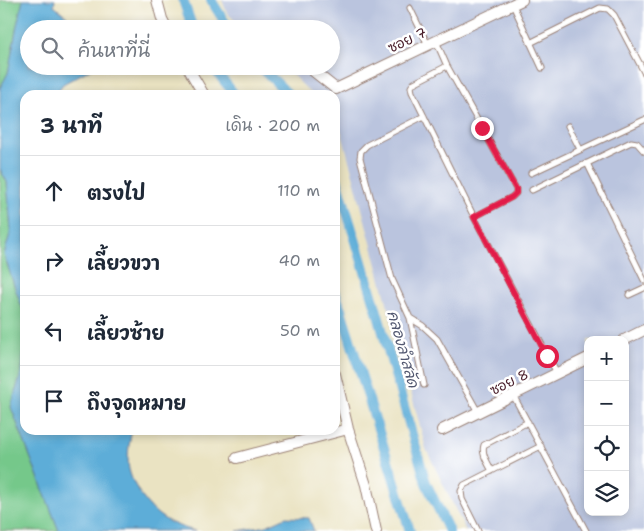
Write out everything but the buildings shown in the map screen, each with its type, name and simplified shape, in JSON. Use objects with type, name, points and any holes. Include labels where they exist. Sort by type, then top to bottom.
[{"type":"street","points":[[157,0],[162,20]]},
{"type":"street","name":"ซอย 7","points":[[318,75],[336,89],[512,3]]},
{"type":"street","points":[[192,75],[201,90]]},
{"type":"street","points":[[629,338],[644,330]]},
{"type":"street","name":"ซอย 8","points":[[442,430],[584,360]]},
{"type":"street","points":[[340,395],[348,429],[366,485],[376,531]]},
{"type":"street","points":[[340,431],[348,429]]},
{"type":"street","points":[[237,458],[325,435]]},
{"type":"lane","points":[[512,3],[542,68]]},
{"type":"lane","points":[[410,8],[447,66],[516,189],[516,193],[512,197],[474,217]]},
{"type":"lane","points":[[530,43],[600,8],[608,9],[614,15],[644,72]]},
{"type":"lane","points":[[447,66],[414,83],[411,87],[412,92],[474,217],[557,373]]},
{"type":"lane","points":[[424,116],[367,145],[361,150],[360,158],[392,279],[410,318],[424,385]]},
{"type":"lane","points":[[531,173],[644,120]]},
{"type":"lane","points":[[568,126],[580,149]]},
{"type":"lane","points":[[532,190],[631,142],[637,143],[644,151]]},
{"type":"lane","points":[[587,163],[644,280]]},
{"type":"lane","points":[[629,295],[644,288]]},
{"type":"lane","points":[[410,318],[423,326],[437,339],[478,412]]},
{"type":"lane","points":[[513,395],[586,531]]},
{"type":"lane","points":[[492,471],[483,453],[484,445],[528,422]]},
{"type":"lane","points":[[478,531],[462,499],[461,490],[464,484],[541,446]]},
{"type":"shaded area","points":[[222,0],[644,0],[644,531],[466,531],[426,449],[340,126],[340,90],[308,90],[292,75],[340,75],[340,20],[234,20],[227,13]]},
{"type":"green space","points":[[0,0],[23,0],[8,73],[0,88]]},
{"type":"green space","points":[[0,169],[7,182],[11,230],[4,255],[20,302],[20,377],[11,407],[20,435],[22,435],[59,531],[0,531]]},
{"type":"water","points":[[23,0],[55,0],[54,6],[72,20],[20,20],[20,75],[80,75],[63,84],[59,90],[20,90],[20,302],[4,255],[11,230],[7,182],[0,169],[0,88],[8,73]]},
{"type":"water","points":[[20,377],[20,430],[11,407]]},
{"type":"water","points":[[22,435],[131,435],[128,463],[138,490],[150,507],[163,518],[176,525],[195,531],[59,531]]},
{"type":"water","points":[[286,517],[309,518],[314,531],[237,531],[266,526]]},
{"type":"waterway","points":[[183,0],[190,20]]},
{"type":"waterway","name":"คลองลำสลัด","points":[[211,0],[223,20]]},
{"type":"waterway","points":[[219,75],[231,90]]},
{"type":"waterway","name":"คลองลำสลัด","points":[[269,75],[284,90]]},
{"type":"waterway","name":"คลองลำสลัด","points":[[340,189],[426,483],[449,531]]},
{"type":"waterway","points":[[340,307],[410,531]]},
{"type":"route","points":[[482,128],[516,189],[516,193],[474,217],[547,356]]}]
